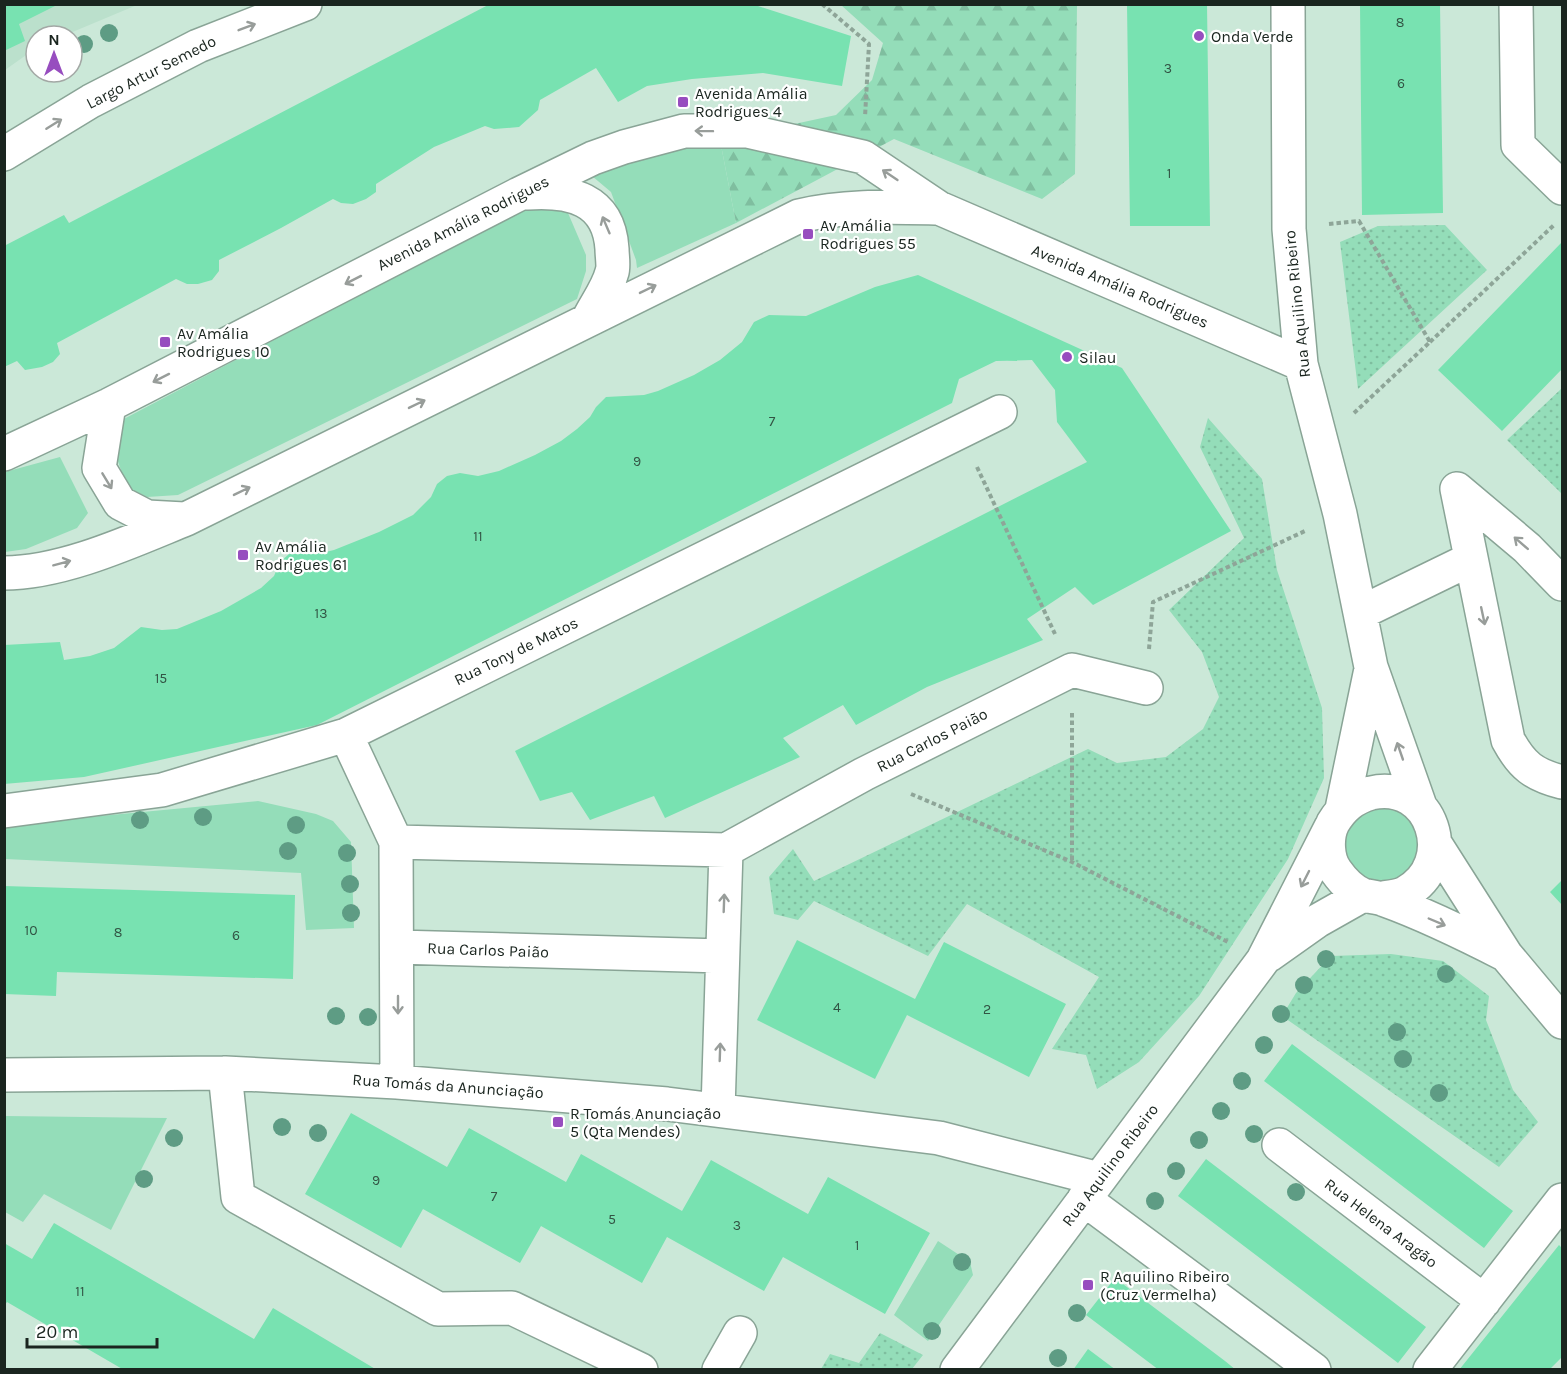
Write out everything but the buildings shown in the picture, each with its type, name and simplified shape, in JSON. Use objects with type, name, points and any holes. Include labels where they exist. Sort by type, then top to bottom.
[{"type":"street","name":"Largo Artur Semedo","points":[[4,154],[91,101],[198,46],[304,4]]},
{"type":"street","name":"Rua Aquilino Ribeiro","points":[[1288,4],[1289,229],[1301,364],[1340,514],[1371,667],[1420,806]]},
{"type":"street","points":[[1516,4],[1518,145],[1563,188]]},
{"type":"street","name":"Avenida Amália Rodrigues","points":[[4,454],[109,405],[593,158],[684,131],[747,131],[863,157],[939,208],[1301,364]]},
{"type":"street","points":[[519,194],[552,192],[579,197],[602,215],[611,238],[613,271],[589,318]]},
{"type":"street","name":"Avenida Amália Rodrigues","points":[[4,573],[25,573],[102,553],[186,519],[798,216],[822,210],[881,207],[939,208]]},
{"type":"street","points":[[109,405],[99,468],[120,503],[147,517],[186,519]]},
{"type":"street","name":"Rua Tony de Matos","points":[[4,811],[162,790],[346,735],[1000,412]]},
{"type":"street","points":[[1563,584],[1527,548],[1457,489],[1508,740],[1517,758],[1527,766],[1546,778],[1563,782]]},
{"type":"street","points":[[1360,614],[1471,559]]},
{"type":"street","name":"Rua Aquilino Ribeiro","points":[[957,1370],[1263,960],[1337,818],[1371,667]]},
{"type":"street","points":[[1072,670],[1146,688]]},
{"type":"street","name":"Rua Carlos Paião","points":[[726,850],[864,774],[1072,670]]},
{"type":"street","points":[[346,735],[396,842],[397,1082]]},
{"type":"street","points":[[1506,955],[1452,928],[1345,884],[1333,867],[1328,847],[1337,818],[1360,796],[1381,791],[1402,795],[1420,806],[1432,824],[1436,845],[1506,955],[1563,1022]]},
{"type":"street","points":[[396,842],[726,850],[718,1110]]},
{"type":"street","points":[[1373,897],[1403,894],[1420,882],[1432,865],[1436,845]]},
{"type":"street","name":"Rua Aquilino Ribeiro","points":[[1263,960],[1317,921],[1373,897]]},
{"type":"street","name":"Rua Carlos Paião","points":[[397,947],[722,956]]},
{"type":"street","points":[[225,1073],[238,1197],[438,1309],[512,1308],[641,1370]]},
{"type":"street","name":"Rua Tomás da Anunciação","points":[[4,1075],[225,1073],[397,1082],[718,1110],[939,1138],[1092,1189]]},
{"type":"street","name":"Rua Helena Aragão","points":[[1278,1145],[1484,1301]]},
{"type":"street","points":[[1092,1189],[1314,1370]]},
{"type":"street","points":[[1430,1370],[1563,1200]]},
{"type":"street","points":[[719,1370],[740,1334]]},
{"type":"path","points":[[822,4],[869,44],[863,157]]},
{"type":"path","points":[[1289,229],[1359,220],[1430,342]]},
{"type":"path","points":[[1321,444],[1554,224]]},
{"type":"path","points":[[960,432],[1072,670],[1072,862]]},
{"type":"path","points":[[1146,688],[1153,602],[1340,514]]},
{"type":"path","points":[[864,774],[1072,862],[1263,960]]},
{"type":"shaded area","points":[[5,5],[137,5],[84,27],[84,24],[24,24],[24,57],[5,70]]},
{"type":"green space","points":[[841,5],[1077,5],[1075,174],[1042,199],[894,139],[736,223],[720,140],[836,115],[872,80],[883,43]]},
{"type":"green space","points":[[720,140],[736,223],[637,268],[611,192],[592,176],[645,154]]},
{"type":"green space","points":[[554,206],[568,213],[586,255],[586,271],[577,299],[178,495],[147,497],[131,489],[123,476],[113,447],[120,421],[520,210]]},
{"type":"green space","points":[[1445,225],[1487,270],[1358,389],[1340,242],[1378,226]]},
{"type":"green space","points":[[1561,389],[1562,391],[1562,494],[1507,440]]},
{"type":"green space","points":[[1208,418],[1262,479],[1277,570],[1322,708],[1324,778],[1288,859],[1199,996],[1139,1062],[1097,1089],[1086,1055],[1052,1049],[1099,977],[967,904],[928,956],[814,901],[798,920],[774,914],[769,877],[793,849],[814,881],[1088,749],[1117,763],[1166,757],[1203,729],[1219,697],[1202,652],[1169,610],[1244,538],[1200,447]]},
{"type":"green space","points":[[60,457],[88,513],[77,528],[26,549],[5,552],[5,472]]},
{"type":"green space","points":[[258,801],[316,814],[333,821],[351,842],[354,928],[306,930],[301,873],[5,859],[5,825]]},
{"type":"green space","points":[[1382,808],[1396,811],[1408,819],[1416,831],[1419,845],[1416,859],[1408,871],[1396,879],[1382,882],[1368,879],[1356,871],[1348,859],[1345,845],[1348,831],[1356,819],[1368,811]]},
{"type":"green space","points":[[1391,954],[1443,961],[1489,996],[1486,1020],[1513,1090],[1538,1122],[1499,1167],[1282,1016],[1296,993],[1331,956]]},
{"type":"green space","points":[[5,1116],[167,1118],[111,1230],[44,1194],[23,1222],[5,1212]]},
{"type":"green space","points":[[938,1241],[970,1262],[973,1275],[928,1341],[894,1315]]},
{"type":"green space","points":[[880,1333],[923,1355],[912,1369],[821,1369],[830,1354],[859,1363]]},
{"type":"place","name":"Onda Verde","points":[[1199,36]]},
{"type":"place","name":"Avenida Amália Rodrigues 4","points":[[683,102]]},
{"type":"place","name":"Av Amália Rodrigues 55","points":[[808,234]]},
{"type":"place","name":"Av Amália Rodrigues 10","points":[[165,342]]},
{"type":"place","name":"Silau","points":[[1067,357]]},
{"type":"place","name":"Av Amália Rodrigues 61","points":[[243,555]]},
{"type":"place","name":"R Tomás Anunciação 5 (Qta Mendes)","points":[[558,1122]]},
{"type":"place","name":"R Aquilino Ribeiro (Cruz Vermelha)","points":[[1088,1285]]}]
